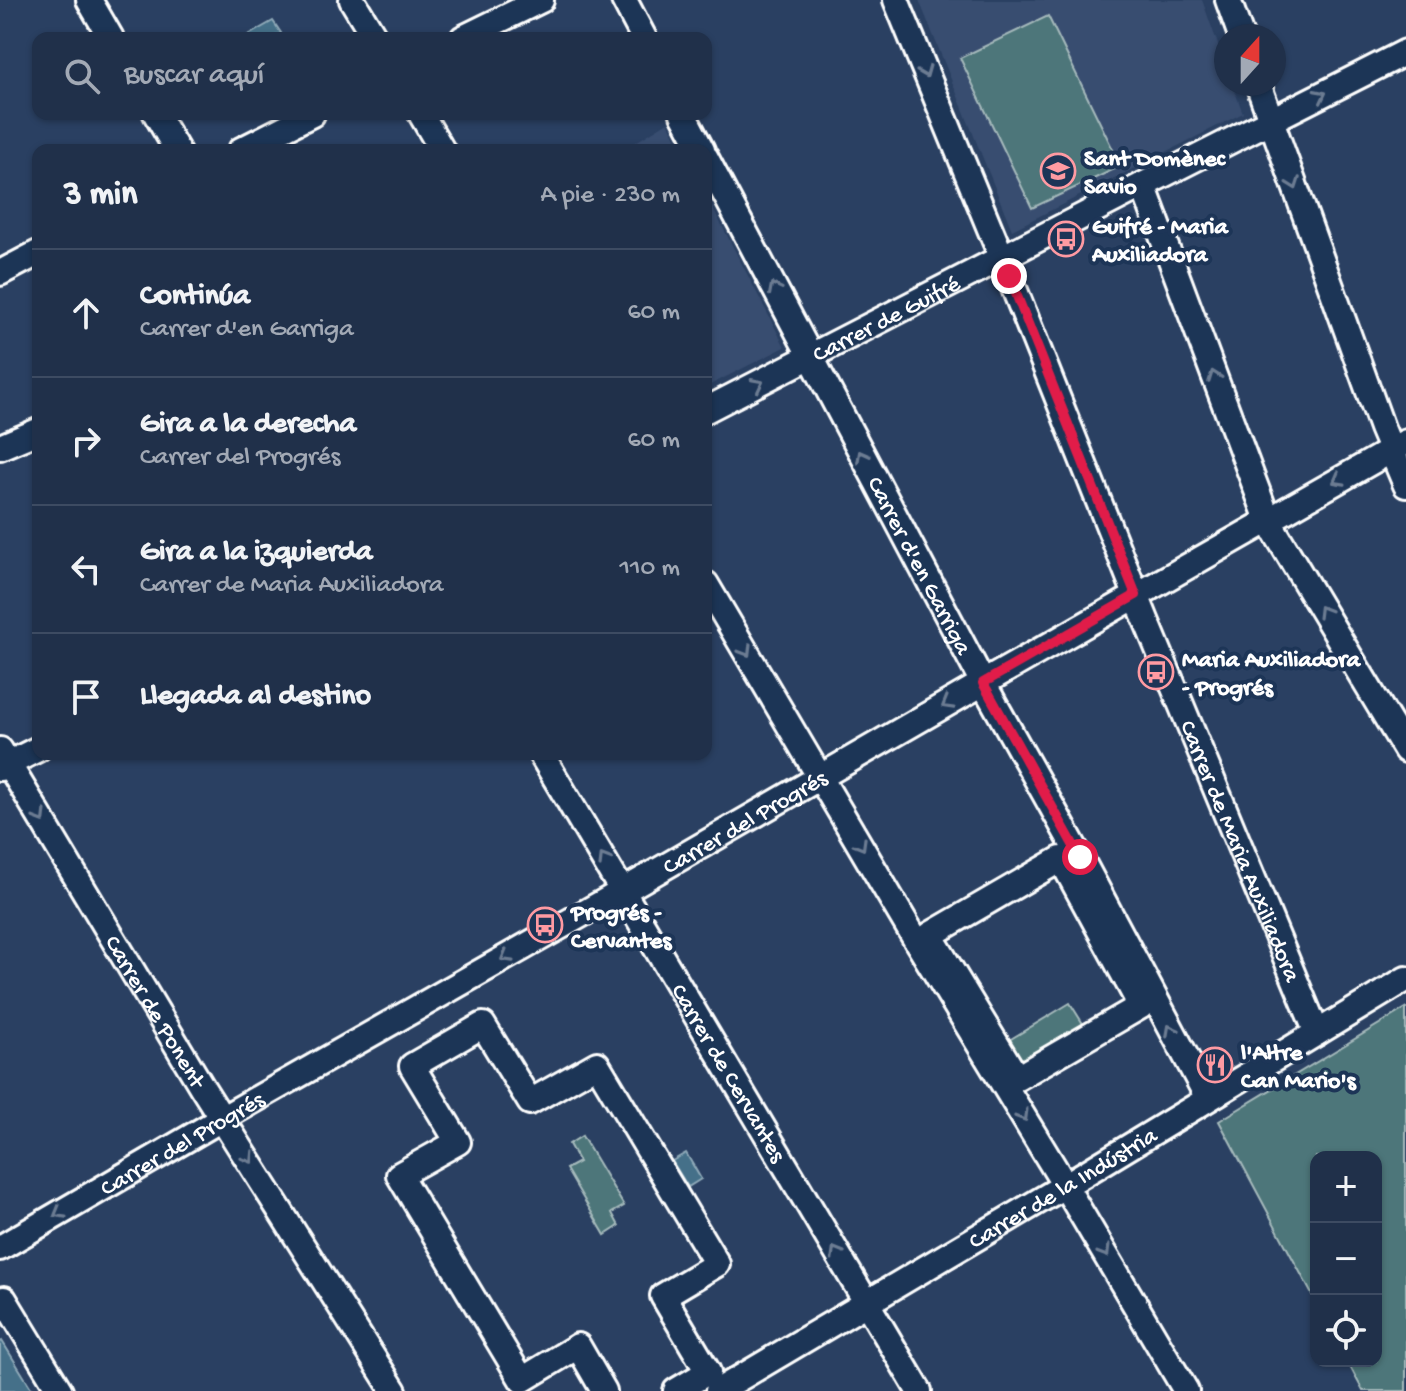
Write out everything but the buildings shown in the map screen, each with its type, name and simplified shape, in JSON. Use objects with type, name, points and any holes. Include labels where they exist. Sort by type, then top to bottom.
[{"type":"street","points":[[89,0],[108,32]]},
{"type":"street","points":[[352,0],[371,32]]},
{"type":"street","points":[[475,32],[541,0]]},
{"type":"street","points":[[624,0],[641,32]]},
{"type":"street","name":"Carrer de Maria Auxiliadora","points":[[896,0],[1317,1033]]},
{"type":"street","points":[[1228,0],[1237,24]]},
{"type":"street","name":"Carrer de Guifré","points":[[712,407],[1406,52]]},
{"type":"street","points":[[1262,96],[1398,447],[1406,485]]},
{"type":"street","points":[[160,120],[174,144]]},
{"type":"street","points":[[253,144],[300,120]]},
{"type":"street","points":[[424,120],[438,144]]},
{"type":"street","points":[[686,120],[699,144]]},
{"type":"street","name":"Carrer d'en Garriga","points":[[712,169],[983,683],[1208,1098]]},
{"type":"street","points":[[1143,185],[1268,520],[1406,750]]},
{"type":"street","points":[[0,273],[32,256]]},
{"type":"street","points":[[0,447],[32,434]]},
{"type":"street","name":"Carrer del Progrés","points":[[9,1242],[1398,447]]},
{"type":"street","points":[[712,594],[1186,1391]]},
{"type":"street","points":[[3,761],[32,751]]},
{"type":"street","name":"Carrer de Cervantes","points":[[545,760],[919,1391]]},
{"type":"street","name":"Carrer de Ponent","points":[[3,761],[202,1087],[394,1391]]},
{"type":"street","points":[[1061,859],[1141,1006],[1017,1078],[930,935],[1061,859]]},
{"type":"street","name":"Carrer de la Indústria","points":[[718,1391],[1406,979]]},
{"type":"street","points":[[604,1391],[578,1346],[522,1380],[399,1175],[458,1142],[412,1066],[483,1025],[530,1102],[597,1064],[717,1264],[663,1296],[708,1372],[676,1391]]},
{"type":"street","points":[[0,1301],[4,1299],[60,1391]]},
{"type":"shaded area","name":"Sant Domènec Savio","points":[[919,0],[1202,0],[1214,34],[1214,96],[1237,96],[1243,113],[1012,230]]},
{"type":"shaded area","points":[[273,21],[280,32],[254,32]]},
{"type":"shaded area","points":[[668,122],[680,144],[633,144]]},
{"type":"shaded area","points":[[712,207],[785,347],[712,384]]},
{"type":"shaded area","points":[[686,1153],[701,1179],[688,1187],[672,1161]]},
{"type":"shaded area","points":[[2,1341],[33,1391],[0,1391]]},
{"type":"green space","points":[[1048,16],[1121,166],[1032,208],[960,58]]},
{"type":"green space","points":[[1070,1003],[1085,1027],[1015,1069],[1001,1045]]},
{"type":"green space","points":[[1406,1008],[1406,1391],[1363,1391],[1350,1367],[1382,1367],[1382,1151],[1310,1151],[1310,1291],[1219,1121]]},
{"type":"green space","points":[[582,1136],[624,1206],[612,1213],[619,1226],[605,1235],[566,1169],[579,1162],[569,1144]]},
{"type":"place","name":"Sant Domènec Savio","points":[[1058,171]]},
{"type":"place","name":"Guifré - Maria Auxiliadora","points":[[1066,239]]},
{"type":"place","name":"Maria Auxiliadora - Progrés","points":[[1156,672]]},
{"type":"place","name":"Progrés - Cervantes","points":[[545,925]]},
{"type":"place","name":"l'Altre Can Mario's","points":[[1215,1065]]},
{"type":"route","points":[[1009,276],[1136,595],[983,683],[1080,857]]}]
